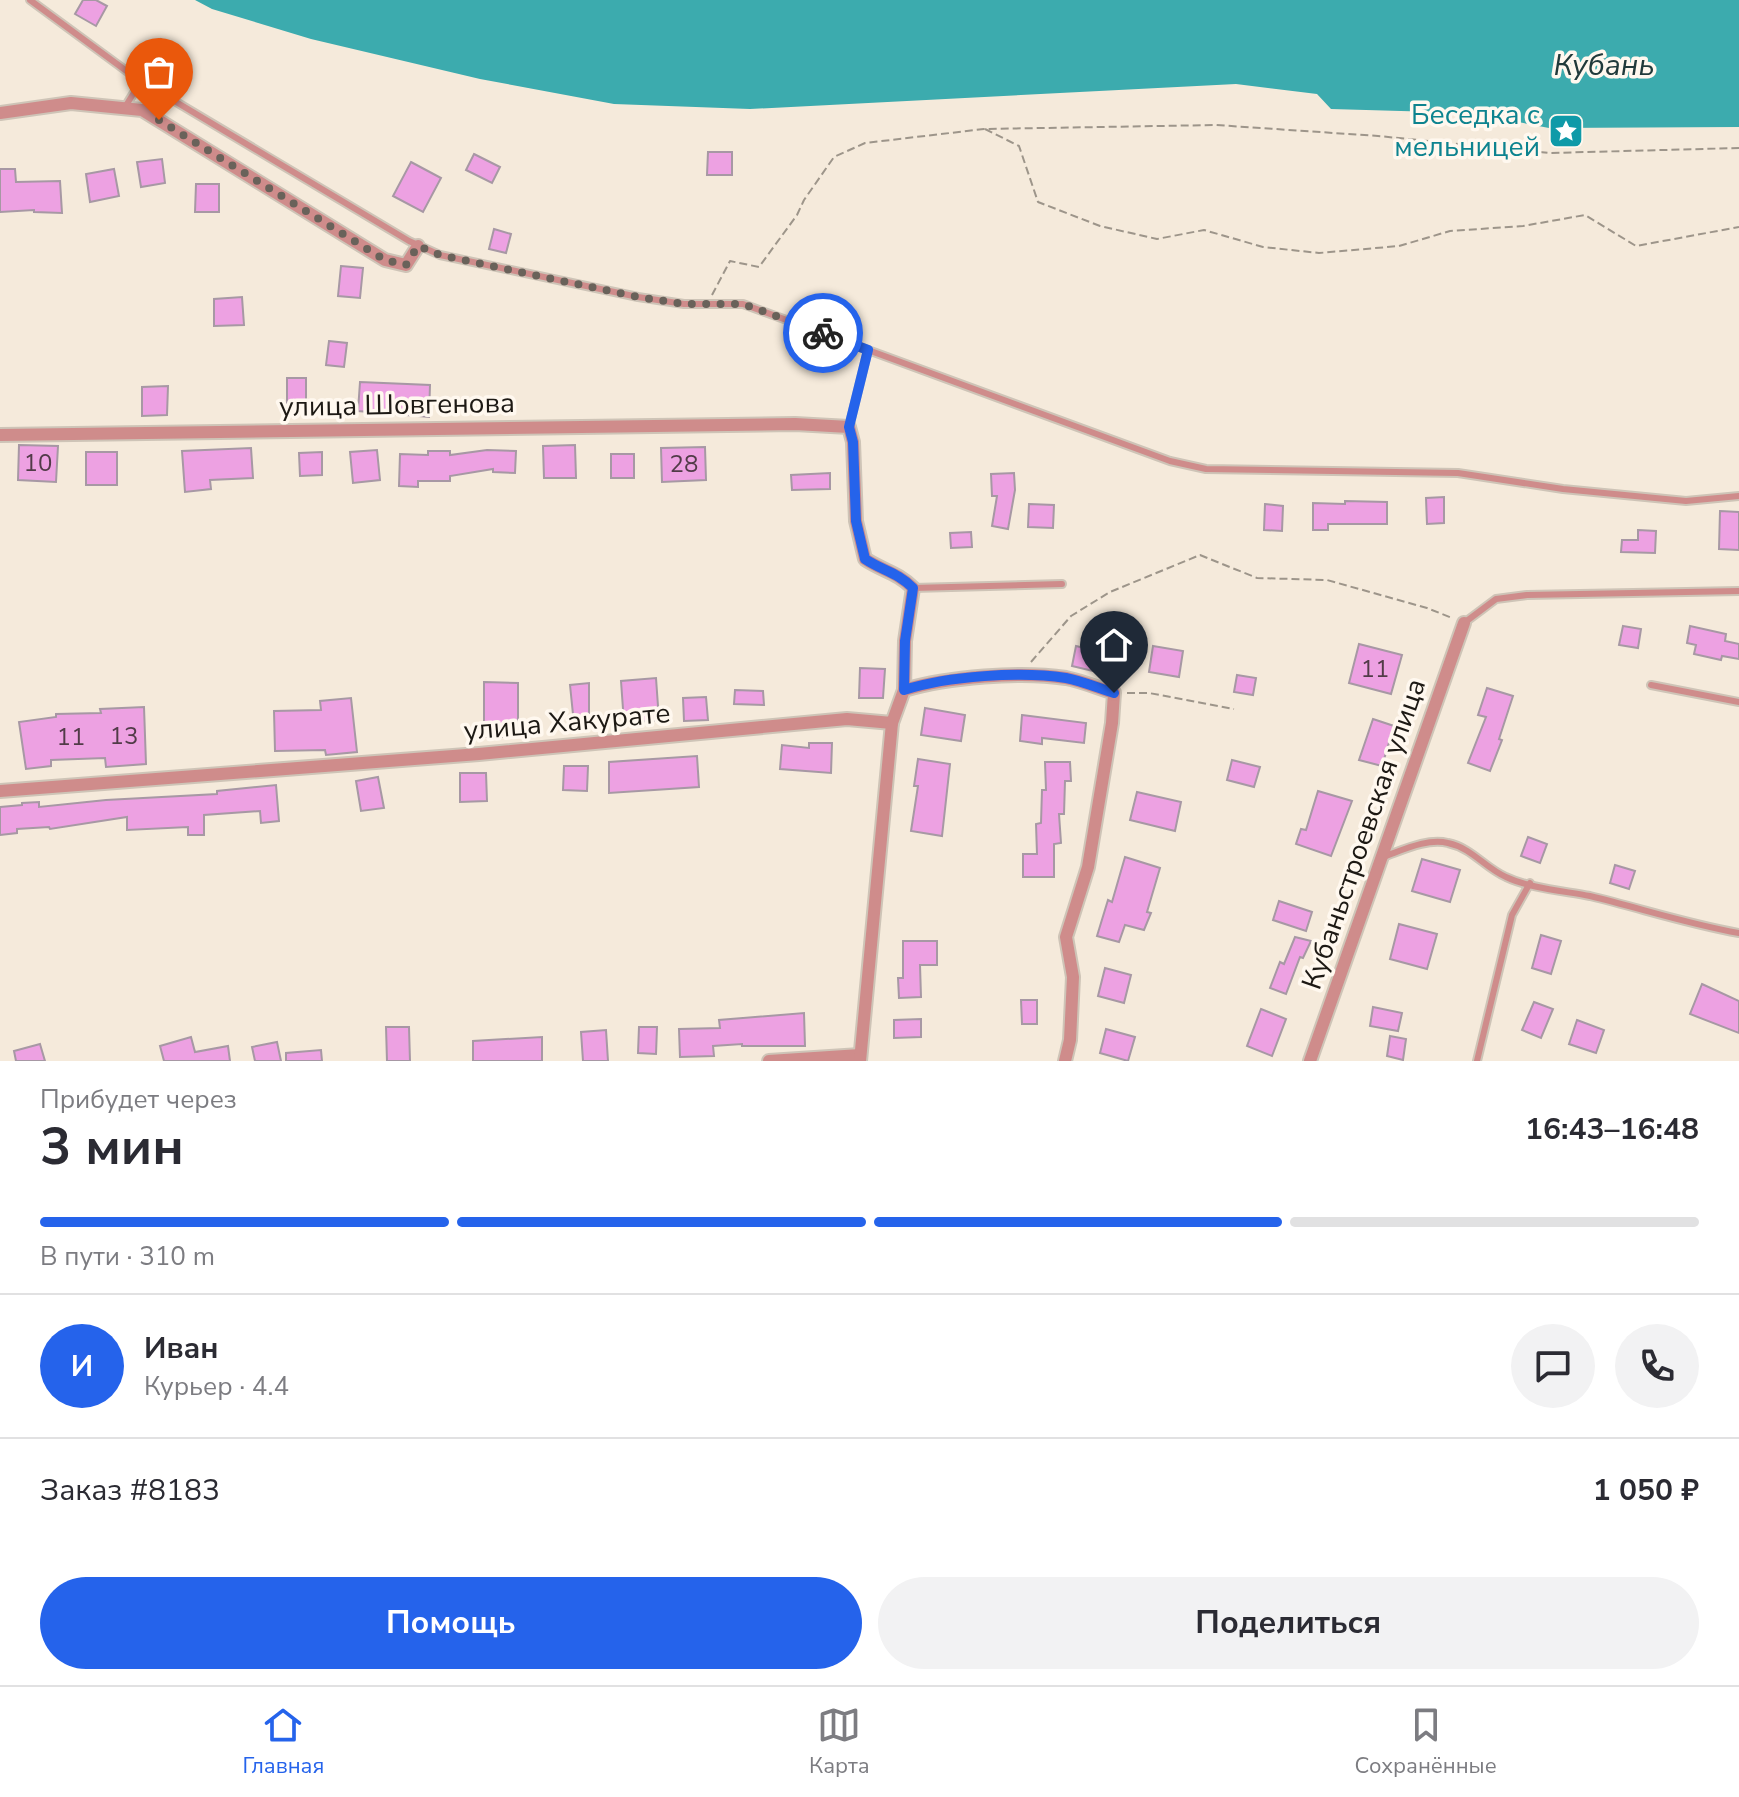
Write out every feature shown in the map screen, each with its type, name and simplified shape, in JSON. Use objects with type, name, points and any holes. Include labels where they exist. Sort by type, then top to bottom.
[{"type":"street","points":[[0,113],[71,103],[142,110],[385,260],[406,265],[418,246]]},
{"type":"street","name":"улица Шовгенова","points":[[0,435],[795,424],[849,427]]},
{"type":"street","points":[[769,1061],[860,1058],[892,723],[904,690],[905,641],[913,588],[899,574],[880,569],[865,559],[856,521],[853,442],[849,427]]},
{"type":"street","name":"Кубаньстроевская улица","points":[[1310,1061],[1464,623]]},
{"type":"street","points":[[904,690],[926,683],[1020,674],[1068,678],[1114,693],[1112,723],[1088,867],[1066,937],[1073,977],[1070,1040],[1065,1061]]},
{"type":"street","name":"улица Хакурате","points":[[0,791],[479,754],[847,719],[892,723]]},
{"type":"lane","points":[[30,0],[136,78],[418,246],[440,255],[638,297],[684,304],[743,304],[1170,461],[1206,469],[1458,473],[1563,489],[1686,501],[1739,496]]},
{"type":"lane","points":[[124,108],[135,91],[136,78]]},
{"type":"lane","points":[[849,427],[868,350]]},
{"type":"lane","points":[[913,588],[1062,584]]},
{"type":"lane","points":[[1464,623],[1496,599],[1527,595],[1739,591]]},
{"type":"lane","points":[[1651,685],[1739,702]]},
{"type":"lane","points":[[1380,858],[1429,842],[1449,843],[1474,854],[1508,878],[1688,924],[1739,933]]},
{"type":"lane","points":[[1477,1061],[1512,915],[1530,883]]},
{"type":"path","points":[[707,303],[730,261],[759,267],[834,157],[865,143],[984,129],[1216,125],[1378,136],[1550,153],[1739,148]]},
{"type":"path","points":[[984,129],[1019,146],[1038,202],[1100,226],[1157,239],[1204,230],[1263,247],[1319,253],[1399,246],[1450,231],[1523,226],[1585,215],[1636,246],[1739,227]]},
{"type":"path","points":[[1020,674],[1071,616],[1110,592],[1200,555],[1257,578],[1327,580],[1427,608],[1464,623]]},
{"type":"path","points":[[1114,693],[1149,693],[1234,709]]},
{"type":"water","name":"Кубань","points":[[195,0],[1739,0],[1739,127],[1549,128],[1471,113],[1331,109],[1317,94],[1236,84],[750,109],[614,104],[480,79],[311,39],[212,9]]},
{"type":"building","points":[[83,0],[96,0],[107,6],[96,26],[75,14]]},
{"type":"building","points":[[161,39],[182,51],[171,71],[150,59]]},
{"type":"building","points":[[708,152],[732,152],[732,175],[707,175]]},
{"type":"building","points":[[474,154],[500,167],[492,183],[466,170]]},
{"type":"building","points":[[162,159],[165,183],[141,187],[137,162]]},
{"type":"building","points":[[411,162],[441,178],[423,212],[393,196]]},
{"type":"building","points":[[0,169],[15,169],[16,182],[60,181],[62,213],[34,210],[0,212]]},
{"type":"building","points":[[114,169],[119,196],[90,202],[86,174]]},
{"type":"building","points":[[196,184],[219,184],[219,212],[195,212]]},
{"type":"building","points":[[494,229],[511,234],[506,253],[489,249]]},
{"type":"building","points":[[341,266],[363,268],[360,298],[338,296]]},
{"type":"building","points":[[242,297],[244,325],[214,326],[214,299]]},
{"type":"building","points":[[329,341],[347,343],[344,367],[326,365]]},
{"type":"building","points":[[287,378],[306,378],[306,407],[287,407]]},
{"type":"building","points":[[360,382],[430,385],[429,417],[358,411]]},
{"type":"building","points":[[168,386],[167,415],[142,416],[142,387]]},
{"type":"building","points":[[19,445],[58,446],[56,482],[18,480]]},
{"type":"building","points":[[575,445],[576,478],[544,478],[543,446]]},
{"type":"building","points":[[705,447],[706,480],[662,482],[661,448]]},
{"type":"building","points":[[251,448],[253,478],[210,480],[211,489],[185,492],[182,451]]},
{"type":"building","points":[[377,450],[380,480],[353,483],[350,452]]},
{"type":"building","points":[[487,450],[516,451],[515,473],[493,472],[493,469],[450,476],[450,481],[418,481],[418,487],[399,486],[400,454],[428,455],[428,451],[450,451],[450,455]]},
{"type":"building","points":[[86,452],[117,452],[117,485],[86,485]]},
{"type":"building","points":[[322,452],[322,475],[300,476],[299,453]]},
{"type":"building","points":[[611,454],[634,454],[634,478],[611,478]]},
{"type":"building","points":[[830,473],[830,489],[792,490],[791,475]]},
{"type":"building","points":[[1014,473],[1015,490],[1008,529],[992,526],[997,496],[992,496],[991,474]]},
{"type":"building","points":[[1444,497],[1444,523],[1427,524],[1426,498]]},
{"type":"building","points":[[1345,501],[1387,502],[1387,524],[1328,524],[1328,530],[1313,530],[1313,503],[1345,504]]},
{"type":"building","points":[[1029,504],[1054,505],[1053,528],[1028,527]]},
{"type":"building","points":[[1265,504],[1283,506],[1282,531],[1264,530]]},
{"type":"building","points":[[1720,511],[1739,512],[1739,550],[1719,549]]},
{"type":"building","points":[[1638,530],[1656,531],[1655,553],[1621,552],[1622,540],[1638,540]]},
{"type":"building","points":[[971,532],[972,547],[951,548],[950,533]]},
{"type":"building","points":[[1623,626],[1641,629],[1638,648],[1619,645]]},
{"type":"building","points":[[1690,626],[1726,634],[1725,641],[1739,644],[1739,659],[1722,656],[1721,660],[1694,654],[1696,645],[1687,643]]},
{"type":"building","points":[[1359,644],[1402,655],[1391,694],[1349,683]]},
{"type":"building","points":[[1076,646],[1097,651],[1093,671],[1072,666]]},
{"type":"building","points":[[1153,646],[1183,651],[1179,677],[1149,672]]},
{"type":"building","points":[[860,668],[885,669],[883,698],[859,698]]},
{"type":"building","points":[[1237,675],[1256,678],[1253,695],[1234,692]]},
{"type":"building","points":[[656,678],[659,720],[624,723],[621,681]]},
{"type":"building","points":[[484,682],[518,683],[518,737],[484,737]]},
{"type":"building","points":[[589,683],[589,722],[574,724],[570,685]]},
{"type":"building","points":[[1487,688],[1513,696],[1490,771],[1468,763],[1486,717],[1478,715]]},
{"type":"building","points":[[735,690],[763,691],[764,705],[734,704]]},
{"type":"building","points":[[706,697],[708,720],[684,721],[683,698]]},
{"type":"building","points":[[351,698],[357,752],[326,755],[325,750],[275,751],[274,711],[321,710],[320,701]]},
{"type":"building","points":[[144,707],[146,764],[106,767],[105,758],[51,760],[51,766],[26,769],[19,722],[56,717],[56,714],[101,713],[100,709]]},
{"type":"building","points":[[925,708],[965,715],[961,741],[921,735]]},
{"type":"building","points":[[1022,715],[1086,723],[1084,743],[1042,738],[1042,744],[1020,741]]},
{"type":"building","points":[[1373,719],[1394,726],[1382,766],[1359,760]]},
{"type":"building","points":[[809,743],[832,743],[831,773],[780,769],[782,745],[809,748]]},
{"type":"building","points":[[697,756],[699,787],[609,793],[609,762]]},
{"type":"building","points":[[918,759],[950,764],[942,836],[911,831],[918,786],[914,786]]},
{"type":"building","points":[[1232,760],[1260,767],[1254,787],[1227,780]]},
{"type":"building","points":[[1045,762],[1070,762],[1071,781],[1065,781],[1064,814],[1059,814],[1061,843],[1054,844],[1054,877],[1023,877],[1023,854],[1037,854],[1036,824],[1041,823],[1042,790],[1046,790]]},
{"type":"building","points":[[564,766],[588,766],[587,791],[563,790]]},
{"type":"building","points":[[460,773],[486,773],[487,801],[460,802]]},
{"type":"building","points":[[378,777],[384,808],[361,811],[356,781]]},
{"type":"building","points":[[276,785],[279,821],[261,823],[260,811],[204,815],[204,835],[188,835],[188,827],[127,830],[127,817],[50,829],[17,829],[17,833],[0,835],[0,807],[22,803],[39,802],[39,807],[217,794],[217,791]]},
{"type":"building","points":[[1318,791],[1352,801],[1331,856],[1296,844],[1301,829],[1306,830]]},
{"type":"building","points":[[1137,792],[1181,802],[1175,831],[1130,820]]},
{"type":"building","points":[[1528,837],[1547,844],[1540,863],[1521,856]]},
{"type":"building","points":[[1125,857],[1160,868],[1147,912],[1151,913],[1144,930],[1125,925],[1119,942],[1097,936],[1108,900],[1112,902]]},
{"type":"building","points":[[1422,859],[1460,870],[1450,902],[1412,891]]},
{"type":"building","points":[[1615,865],[1635,871],[1629,889],[1610,883]]},
{"type":"building","points":[[1279,901],[1312,912],[1306,931],[1273,920]]},
{"type":"building","points":[[1399,924],[1437,934],[1427,969],[1390,959]]},
{"type":"building","points":[[1541,935],[1561,941],[1551,974],[1532,968]]},
{"type":"building","points":[[1295,937],[1311,941],[1303,958],[1300,957],[1286,994],[1270,988],[1280,962],[1284,964]]},
{"type":"building","points":[[903,941],[937,941],[937,965],[920,965],[921,997],[899,998],[898,978],[903,978]]},
{"type":"building","points":[[1105,968],[1131,975],[1124,1003],[1098,996]]},
{"type":"building","points":[[1702,984],[1739,1001],[1739,1033],[1690,1014]]},
{"type":"building","points":[[1021,1000],[1037,1000],[1037,1024],[1022,1024]]},
{"type":"building","points":[[1534,1002],[1553,1009],[1541,1038],[1522,1030]]},
{"type":"building","points":[[1373,1007],[1402,1013],[1398,1031],[1370,1026]]},
{"type":"building","points":[[1261,1009],[1286,1019],[1272,1056],[1247,1046]]},
{"type":"building","points":[[804,1013],[805,1046],[713,1046],[714,1056],[680,1057],[679,1029],[720,1028],[719,1020]]},
{"type":"building","points":[[921,1019],[921,1037],[894,1038],[894,1020]]},
{"type":"building","points":[[1577,1020],[1604,1030],[1596,1053],[1569,1044]]},
{"type":"building","points":[[386,1027],[409,1027],[410,1061],[387,1061]]},
{"type":"building","points":[[639,1027],[657,1027],[656,1054],[638,1053]]},
{"type":"building","points":[[1106,1029],[1135,1037],[1128,1061],[1100,1053]]},
{"type":"building","points":[[606,1030],[608,1061],[583,1061],[581,1032]]},
{"type":"building","points":[[1390,1036],[1406,1039],[1403,1060],[1387,1056]]},
{"type":"building","points":[[191,1037],[195,1052],[228,1046],[230,1061],[164,1061],[160,1046]]},
{"type":"building","points":[[542,1037],[542,1061],[473,1061],[473,1041]]},
{"type":"building","points":[[277,1042],[281,1061],[255,1061],[252,1047]]},
{"type":"building","points":[[40,1044],[45,1061],[16,1061],[14,1051]]},
{"type":"building","points":[[321,1050],[322,1061],[286,1061],[286,1053]]},
{"type":"way so far","points":[[159,120],[385,260],[406,265],[418,246],[440,255],[638,297],[694,305],[743,304],[823,333]]},
{"type":"place","name":"Беседка с мельницей","points":[[1566,131]]},
{"type":"route","points":[[823,333],[868,350],[849,427],[853,442],[856,521],[865,559],[880,569],[899,574],[913,588],[905,641],[904,690],[926,683],[1020,674],[1068,678],[1114,693]]}]
